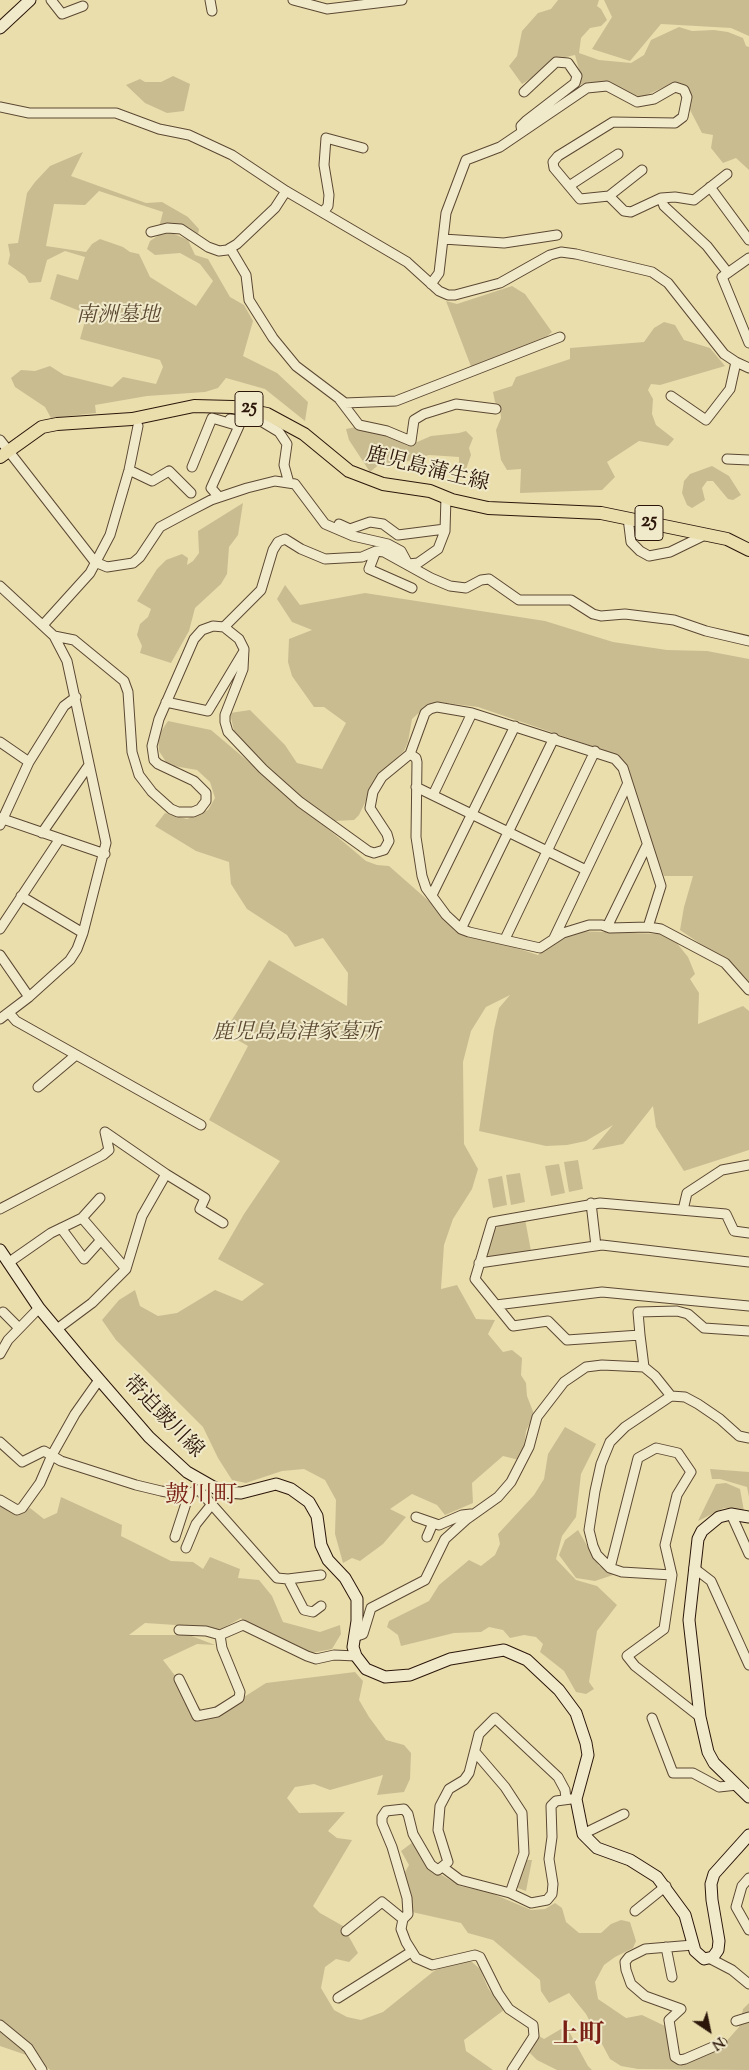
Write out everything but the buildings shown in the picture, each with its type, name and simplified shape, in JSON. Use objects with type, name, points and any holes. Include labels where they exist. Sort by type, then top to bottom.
[{"type":"main road","name":"鹿児島蒲生線","points":[[4,454],[42,427],[57,424],[132,419],[194,406],[233,407],[267,414],[304,434],[349,471],[383,484],[430,491],[446,498],[494,509],[601,513],[707,534],[727,539],[749,550]]},
{"type":"street","points":[[0,28],[30,0]]},
{"type":"street","points":[[51,0],[62,14],[83,6]]},
{"type":"street","points":[[210,0],[212,11]]},
{"type":"street","points":[[292,0],[327,9],[402,0]]},
{"type":"street","points":[[522,132],[521,126],[575,83],[577,76],[568,63],[556,62],[524,92]]},
{"type":"street","points":[[431,284],[439,273],[446,213],[466,160],[500,147],[587,88],[607,86],[637,102],[654,99],[675,87],[684,90],[687,97],[685,111],[683,117],[675,123],[613,122],[558,156],[553,162],[554,168],[580,199],[609,196],[642,170]]},
{"type":"street","points":[[0,107],[29,113],[105,112],[128,116],[160,128],[189,135],[224,150],[286,191],[406,262],[439,291],[456,295],[500,283],[550,255],[561,252],[652,272],[668,283],[724,354],[748,367],[749,378]]},
{"type":"street","points":[[323,212],[328,206],[330,195],[324,165],[326,138],[363,148]]},
{"type":"street","points":[[569,186],[618,154]]},
{"type":"street","points":[[609,196],[624,211],[631,212],[661,198],[675,197],[694,200],[727,174]]},
{"type":"street","points":[[710,187],[749,240]]},
{"type":"street","points":[[151,232],[168,228],[182,229],[208,247],[219,250],[230,248],[275,208],[286,191]]},
{"type":"street","points":[[661,198],[664,206],[706,246],[728,273]]},
{"type":"street","points":[[443,239],[504,244],[557,234]]},
{"type":"street","points":[[230,248],[246,275],[249,300],[273,338],[296,366],[345,403],[396,401],[560,337]]},
{"type":"street","points":[[749,258],[722,277],[749,343]]},
{"type":"street","points":[[671,396],[706,420],[730,389],[736,362]]},
{"type":"street","points":[[339,398],[359,425],[387,431],[411,441],[414,420],[424,414],[456,404],[496,409]]},
{"type":"street","points":[[212,416],[238,420],[254,417],[280,432],[287,444],[284,465],[289,483]]},
{"type":"street","points":[[192,467],[212,418],[239,426],[211,488],[219,497]]},
{"type":"street","points":[[43,625],[90,573],[110,535],[129,470],[138,426]]},
{"type":"street","points":[[0,440],[4,454],[95,562],[107,567],[133,563],[140,557],[160,527],[219,497],[262,483],[295,484],[325,524],[353,536],[388,544],[400,551],[408,564]]},
{"type":"street","points":[[727,459],[743,458],[749,460]]},
{"type":"street","points":[[129,470],[152,481],[169,471],[191,493]]},
{"type":"street","points":[[408,564],[418,563],[438,549],[445,529],[446,498]]},
{"type":"street","points":[[321,518],[350,529],[370,522],[383,524],[398,535],[445,529]]},
{"type":"street","points":[[628,518],[631,542],[640,551],[649,556],[670,552],[707,534]]},
{"type":"street","points":[[224,627],[261,590],[273,550],[278,542],[285,539],[301,549],[325,559],[362,557],[376,551],[384,552],[430,578],[457,588],[471,587],[481,580],[489,579],[519,600],[571,600],[593,614],[601,616],[638,614],[674,620],[706,631],[749,641]]},
{"type":"street","points":[[376,551],[369,570],[412,588]]},
{"type":"street","points":[[0,586],[54,636],[67,661],[104,829],[104,854],[83,933],[70,960],[10,1014],[0,1019]]},
{"type":"street","points":[[54,636],[74,640],[124,681],[128,692],[132,752],[139,775],[152,792],[171,809],[178,812],[192,812],[200,809],[206,800],[206,793],[201,786],[169,771],[154,760],[152,746],[166,702],[197,633],[207,627],[224,627],[239,639],[244,651],[243,669],[225,715],[224,722],[228,732],[263,769],[300,802],[368,851],[379,852],[387,846],[389,841],[387,834],[370,808],[373,792],[382,778],[410,754],[425,714],[430,709],[438,707],[472,713],[595,751],[620,763],[661,886],[648,926]]},
{"type":"street","points":[[166,702],[208,711],[244,651]]},
{"type":"street","points":[[76,697],[64,706],[29,762],[1,821],[104,854]]},
{"type":"street","points":[[433,795],[472,713]]},
{"type":"street","points":[[432,895],[515,726]]},
{"type":"street","points":[[461,928],[554,738]]},
{"type":"street","points":[[0,742],[29,762]]},
{"type":"street","points":[[505,939],[595,751]]},
{"type":"street","points":[[410,754],[416,758],[418,856],[424,882],[446,915],[461,928],[470,932],[540,948],[564,933],[596,924],[620,928],[648,926],[661,929],[725,963],[749,990]]},
{"type":"street","points":[[42,833],[89,764]]},
{"type":"street","points":[[553,941],[627,785]]},
{"type":"street","points":[[416,788],[510,831],[586,870]]},
{"type":"street","points":[[0,929],[59,840]]},
{"type":"street","points":[[607,927],[647,845]]},
{"type":"street","points":[[21,896],[83,933]]},
{"type":"street","points":[[0,954],[29,997]]},
{"type":"street","points":[[10,1014],[16,1021],[201,1125]]},
{"type":"street","points":[[38,1087],[76,1055]]},
{"type":"street","points":[[0,1209],[103,1155],[109,1150],[105,1132],[166,1174],[206,1198],[200,1209],[223,1223]]},
{"type":"street","points":[[683,1210],[687,1193],[722,1170],[749,1165]]},
{"type":"street","points":[[57,1329],[92,1303],[126,1269],[142,1216],[166,1174]]},
{"type":"street","points":[[8,1263],[61,1228],[82,1218],[100,1198]]},
{"type":"street","points":[[591,1204],[596,1246]]},
{"type":"street","points":[[640,1335],[567,1340],[548,1321],[513,1326],[475,1279],[492,1222],[591,1204],[726,1214],[734,1231],[749,1233]]},
{"type":"street","points":[[82,1218],[126,1269]]},
{"type":"street","points":[[61,1228],[84,1259],[101,1240]]},
{"type":"street","points":[[479,1263],[596,1246],[749,1262]]},
{"type":"street","name":"帯迫皷川線","points":[[0,1250],[39,1308],[99,1380],[149,1437],[202,1487],[233,1493],[276,1484],[291,1489],[309,1502],[317,1516],[321,1545],[328,1560],[345,1578],[357,1599],[357,1620],[354,1637],[356,1656]]},
{"type":"street","points":[[496,1305],[602,1292],[749,1306]]},
{"type":"street","points":[[0,1354],[8,1340],[39,1308]]},
{"type":"street","points":[[644,1367],[638,1312],[677,1310],[688,1314],[704,1328],[749,1331]]},
{"type":"street","points":[[3,1312],[19,1328]]},
{"type":"street","points":[[354,1637],[363,1634],[371,1608],[425,1580],[445,1539],[474,1514],[498,1497],[512,1482],[529,1447],[537,1417],[564,1382],[586,1367],[602,1365],[644,1367],[655,1376],[670,1396]]},
{"type":"street","points":[[0,1500],[17,1510],[22,1508],[40,1483],[52,1455],[75,1414],[99,1380]]},
{"type":"street","points":[[672,1575],[622,1572],[610,1568],[597,1555],[589,1530],[600,1464],[610,1442],[670,1396],[685,1397],[720,1419],[739,1436],[749,1438]]},
{"type":"street","points":[[0,1442],[22,1462],[38,1452],[44,1451],[61,1462],[136,1485],[184,1495],[202,1487],[212,1504],[277,1578],[288,1579],[321,1575]]},
{"type":"street","points":[[610,1568],[638,1458],[656,1448],[678,1453],[691,1472],[677,1495],[665,1545],[672,1575],[664,1629],[626,1656],[635,1666],[700,1716]]},
{"type":"street","points":[[175,1537],[189,1494]]},
{"type":"street","points":[[186,1548],[196,1524],[212,1504]]},
{"type":"street","points":[[416,1517],[439,1525],[462,1515],[474,1514]]},
{"type":"street","points":[[732,1514],[749,1554]]},
{"type":"street","points":[[749,1517],[732,1514],[719,1517],[702,1530],[698,1539],[689,1620],[700,1716],[708,1752],[714,1763],[749,1798]]},
{"type":"street","points":[[427,1537],[433,1523]]},
{"type":"street","points":[[694,1568],[711,1581],[749,1665]]},
{"type":"street","points":[[288,1579],[304,1610],[314,1612],[321,1606]]},
{"type":"street","points":[[179,1630],[206,1631],[220,1635],[243,1625],[307,1656],[316,1658],[334,1655],[356,1656],[366,1670],[386,1677],[410,1675],[450,1659],[504,1650],[527,1660],[559,1690],[576,1713],[582,1728],[588,1755],[571,1799]]},
{"type":"street","points":[[178,1679],[197,1716],[217,1712],[239,1698],[240,1692],[222,1648],[220,1635]]},
{"type":"street","points":[[512,2070],[534,2036],[535,2029],[533,2025],[509,2009],[498,1993],[480,1957],[475,1955],[445,1964],[432,1965],[423,1962],[411,1952],[401,1928],[408,1914],[407,1898],[392,1847],[382,1823],[382,1817],[386,1811],[404,1809],[410,1818],[413,1834],[426,1859],[438,1870],[444,1868],[448,1862],[438,1830],[440,1806],[448,1789],[464,1780],[469,1773],[479,1734],[495,1718],[558,1777],[571,1799],[583,1834],[597,1848],[641,1866],[666,1886],[685,1914],[693,1945],[698,1956],[709,1958],[732,1970],[749,1984]]},
{"type":"street","points":[[652,1718],[673,1773],[693,1773],[718,1787],[737,1785]]},
{"type":"street","points":[[475,1752],[509,1792],[522,1813],[524,1853],[510,1893]]},
{"type":"street","points":[[444,1868],[460,1880],[510,1893],[531,1903],[547,1900],[552,1894],[554,1884],[549,1859],[552,1838],[551,1806],[556,1801],[571,1799]]},
{"type":"street","points":[[583,1834],[624,1814]]},
{"type":"street","points":[[709,1958],[716,1954],[719,1941],[711,1884],[714,1874],[749,1835]]},
{"type":"street","points":[[749,1878],[742,1886],[736,1906],[749,1930]]},
{"type":"street","points":[[635,1911],[666,1886]]},
{"type":"street","points":[[346,1932],[382,1902],[404,1919]]},
{"type":"street","points":[[693,1945],[645,1949],[629,1957],[626,1962],[626,1970],[631,1984],[652,2000],[681,2009],[670,2020],[674,2054],[680,2060],[722,2043]]},
{"type":"street","points":[[666,1948],[672,1977]]},
{"type":"street","points":[[338,1998],[411,1952]]},
{"type":"street","points":[[736,2021],[749,2017]]},
{"type":"street","points":[[0,2024],[28,2048],[42,2070]]},
{"type":"green space","points":[[558,0],[599,0],[597,6],[601,9],[607,20],[601,26],[590,28],[581,38],[579,53],[599,60],[631,63],[644,55],[651,40],[679,27],[692,31],[714,30],[728,32],[743,38],[746,46],[749,47],[749,170],[736,158],[723,163],[711,148],[713,135],[702,133],[690,110],[687,86],[673,83],[640,98],[625,96],[611,82],[590,82],[580,85],[580,73],[575,55],[566,57],[522,84],[509,66],[517,56],[522,31],[538,13],[551,9]]},
{"type":"green space","points":[[604,0],[749,0],[749,36],[731,28],[661,24],[630,61],[592,49],[612,17]]},
{"type":"green space","points":[[173,76],[190,84],[184,111],[167,113],[145,103],[126,85],[140,79],[145,82],[161,82]]},
{"type":"green space","name":"南洲墓地","points":[[83,152],[71,176],[146,203],[162,202],[188,217],[199,229],[198,235],[176,225],[165,223],[159,227],[163,212],[99,191],[85,205],[54,204],[46,246],[86,252],[92,244],[100,239],[123,247],[130,252],[139,254],[150,277],[196,306],[213,281],[200,264],[180,253],[155,255],[147,249],[150,241],[159,235],[172,233],[188,240],[195,255],[208,259],[230,297],[244,305],[253,321],[243,356],[277,373],[308,402],[305,421],[265,389],[226,378],[218,388],[205,392],[147,396],[95,405],[96,413],[51,418],[45,407],[15,387],[11,378],[21,370],[35,371],[50,366],[64,375],[112,387],[123,377],[156,384],[163,367],[160,360],[80,339],[87,314],[50,299],[57,274],[78,280],[85,257],[65,251],[47,260],[41,282],[29,283],[25,276],[8,264],[10,255],[8,244],[18,243],[27,193],[50,166]]},
{"type":"green space","points":[[512,286],[525,294],[552,332],[541,341],[472,369],[446,301],[457,304]]},
{"type":"green space","points":[[664,322],[675,325],[684,340],[710,348],[725,366],[660,385],[651,384],[648,390],[653,399],[652,414],[656,425],[674,439],[668,446],[639,441],[607,462],[615,477],[602,490],[520,493],[521,469],[507,470],[501,460],[496,430],[501,418],[500,407],[495,402],[493,392],[512,386],[516,377],[570,359],[570,348],[644,342],[654,328]]},
{"type":"green space","points":[[356,427],[385,435],[408,446],[431,436],[466,431],[473,438],[469,448],[471,455],[465,472],[459,471],[459,457],[429,455],[398,464],[382,462],[370,472],[349,440],[346,429]]},
{"type":"green space","points":[[712,466],[729,476],[741,495],[733,500],[728,499],[713,481],[707,481],[702,488],[705,500],[692,508],[687,505],[682,493],[684,481],[690,474]]},
{"type":"green space","points":[[243,503],[238,535],[229,547],[227,574],[221,584],[195,608],[189,631],[171,663],[140,653],[142,646],[137,635],[140,624],[148,617],[151,609],[137,601],[157,569],[166,560],[182,554],[188,558],[187,565],[193,561],[199,553],[198,531]]},
{"type":"green space","points":[[285,585],[300,605],[365,593],[545,621],[613,642],[667,650],[707,651],[749,659],[749,985],[730,964],[680,930],[693,876],[664,876],[644,825],[626,766],[612,753],[478,707],[438,702],[423,709],[412,719],[408,742],[404,751],[379,774],[359,815],[354,820],[335,821],[302,798],[235,736],[230,713],[250,710],[285,745],[297,763],[322,769],[346,723],[324,707],[314,707],[292,676],[288,662],[289,639],[312,630],[292,622],[277,599]]},
{"type":"green space","name":"鹿児島島津家墓所","points":[[168,721],[211,730],[366,861],[377,865],[389,866],[431,903],[455,931],[467,937],[497,942],[538,955],[563,936],[577,931],[660,934],[676,942],[688,957],[695,974],[690,979],[699,993],[698,1024],[743,1006],[749,1011],[749,1150],[684,1171],[656,1127],[653,1106],[623,1144],[592,1150],[613,1125],[586,1141],[567,1145],[546,1146],[479,1131],[499,1008],[510,995],[486,1007],[471,1031],[463,1062],[464,1144],[478,1169],[472,1189],[453,1219],[444,1245],[441,1289],[457,1285],[476,1319],[495,1320],[488,1334],[503,1352],[512,1350],[522,1358],[521,1375],[526,1383],[527,1396],[534,1414],[526,1431],[524,1447],[519,1460],[503,1456],[472,1483],[473,1503],[445,1515],[437,1505],[412,1494],[390,1509],[406,1517],[383,1544],[360,1561],[352,1558],[343,1563],[335,1534],[336,1500],[325,1480],[304,1469],[282,1471],[246,1483],[232,1480],[218,1458],[203,1427],[116,1340],[102,1320],[119,1300],[135,1290],[140,1306],[158,1316],[177,1313],[215,1290],[242,1301],[264,1284],[218,1259],[244,1214],[280,1161],[209,1120],[248,1046],[236,1039],[240,1030],[230,1023],[269,960],[347,1006],[348,973],[323,938],[295,947],[287,935],[247,909],[231,884],[229,862],[196,851],[155,826],[165,813],[187,819],[208,810],[215,798],[210,782],[197,770],[168,765],[159,751],[158,736]]},
{"type":"green space","points":[[578,1160],[583,1189],[569,1192],[564,1162]]},
{"type":"green space","points":[[559,1164],[565,1193],[551,1196],[545,1166]]},
{"type":"green space","points":[[520,1173],[525,1202],[511,1205],[506,1175]]},
{"type":"green space","points":[[502,1176],[507,1205],[493,1208],[488,1179]]},
{"type":"green space","points":[[525,1219],[531,1251],[490,1258],[486,1252],[493,1230],[502,1224]]},
{"type":"green space","points":[[565,1427],[596,1444],[581,1474],[576,1517],[562,1536],[556,1559],[576,1580],[597,1586],[617,1605],[597,1631],[589,1682],[594,1689],[586,1694],[576,1692],[564,1671],[540,1652],[543,1644],[536,1637],[524,1635],[510,1638],[503,1630],[489,1627],[481,1632],[454,1633],[401,1646],[398,1635],[387,1627],[389,1621],[429,1601],[439,1585],[469,1560],[481,1566],[495,1555],[500,1544],[498,1534],[534,1495],[544,1479],[548,1454]]},
{"type":"green space","points":[[710,1469],[749,1472],[749,1497],[747,1487],[720,1479],[712,1479]]},
{"type":"green space","points":[[726,1483],[740,1489],[744,1511],[724,1508],[698,1521],[716,1484]]},
{"type":"green space","points":[[61,1497],[122,1525],[121,1536],[171,1561],[193,1562],[203,1569],[210,1557],[240,1569],[238,1578],[259,1580],[272,1596],[283,1622],[320,1632],[340,1625],[341,1634],[332,1649],[311,1653],[249,1632],[241,1618],[218,1631],[206,1627],[145,1623],[129,1635],[189,1635],[215,1645],[197,1644],[163,1660],[203,1712],[231,1698],[244,1697],[266,1683],[355,1672],[363,1681],[359,1700],[369,1717],[386,1740],[404,1745],[411,1753],[410,1779],[404,1792],[377,1795],[383,1775],[330,1790],[314,1784],[295,1787],[287,1798],[299,1813],[345,1812],[328,1831],[337,1838],[352,1840],[313,1906],[320,1913],[343,1926],[358,1953],[349,1962],[336,1959],[325,1967],[321,1988],[334,2010],[347,2017],[361,2020],[383,2012],[434,1971],[458,1960],[472,1962],[480,1969],[488,1988],[504,2010],[464,2040],[466,2051],[493,2070],[50,2070],[38,2059],[0,2046],[0,1506],[18,1513],[30,1508],[44,1519],[57,1513]]},
{"type":"green space","points":[[578,1530],[599,1566],[616,1574],[595,1581],[576,1578],[559,1555],[565,1540]]},
{"type":"green space","points":[[413,1842],[427,1866],[460,1886],[491,1893],[531,1910],[545,1909],[555,1903],[562,1908],[566,1922],[579,1933],[601,1933],[611,1924],[621,1920],[630,1922],[636,1941],[633,1948],[604,1965],[595,1982],[598,1999],[626,2018],[642,2015],[667,2027],[672,2062],[680,2066],[724,2044],[739,2027],[743,2009],[749,2003],[749,2070],[638,2069],[621,2066],[610,2059],[586,2014],[569,1993],[549,2003],[541,1991],[540,1980],[493,1940],[468,1933],[461,1923],[412,1912],[404,1874],[409,1865],[401,1851]]},
{"type":"green space","points":[[525,1860],[532,1860],[526,1891],[515,1887]]},
{"type":"green space","points":[[566,2026],[592,2070],[557,2070],[537,2060],[528,2051],[539,2036],[544,2039]]},
{"type":"district","name":"皷川町","points":[[201,1498]]},
{"type":"district","name":"上町","points":[[579,2038]]}]
